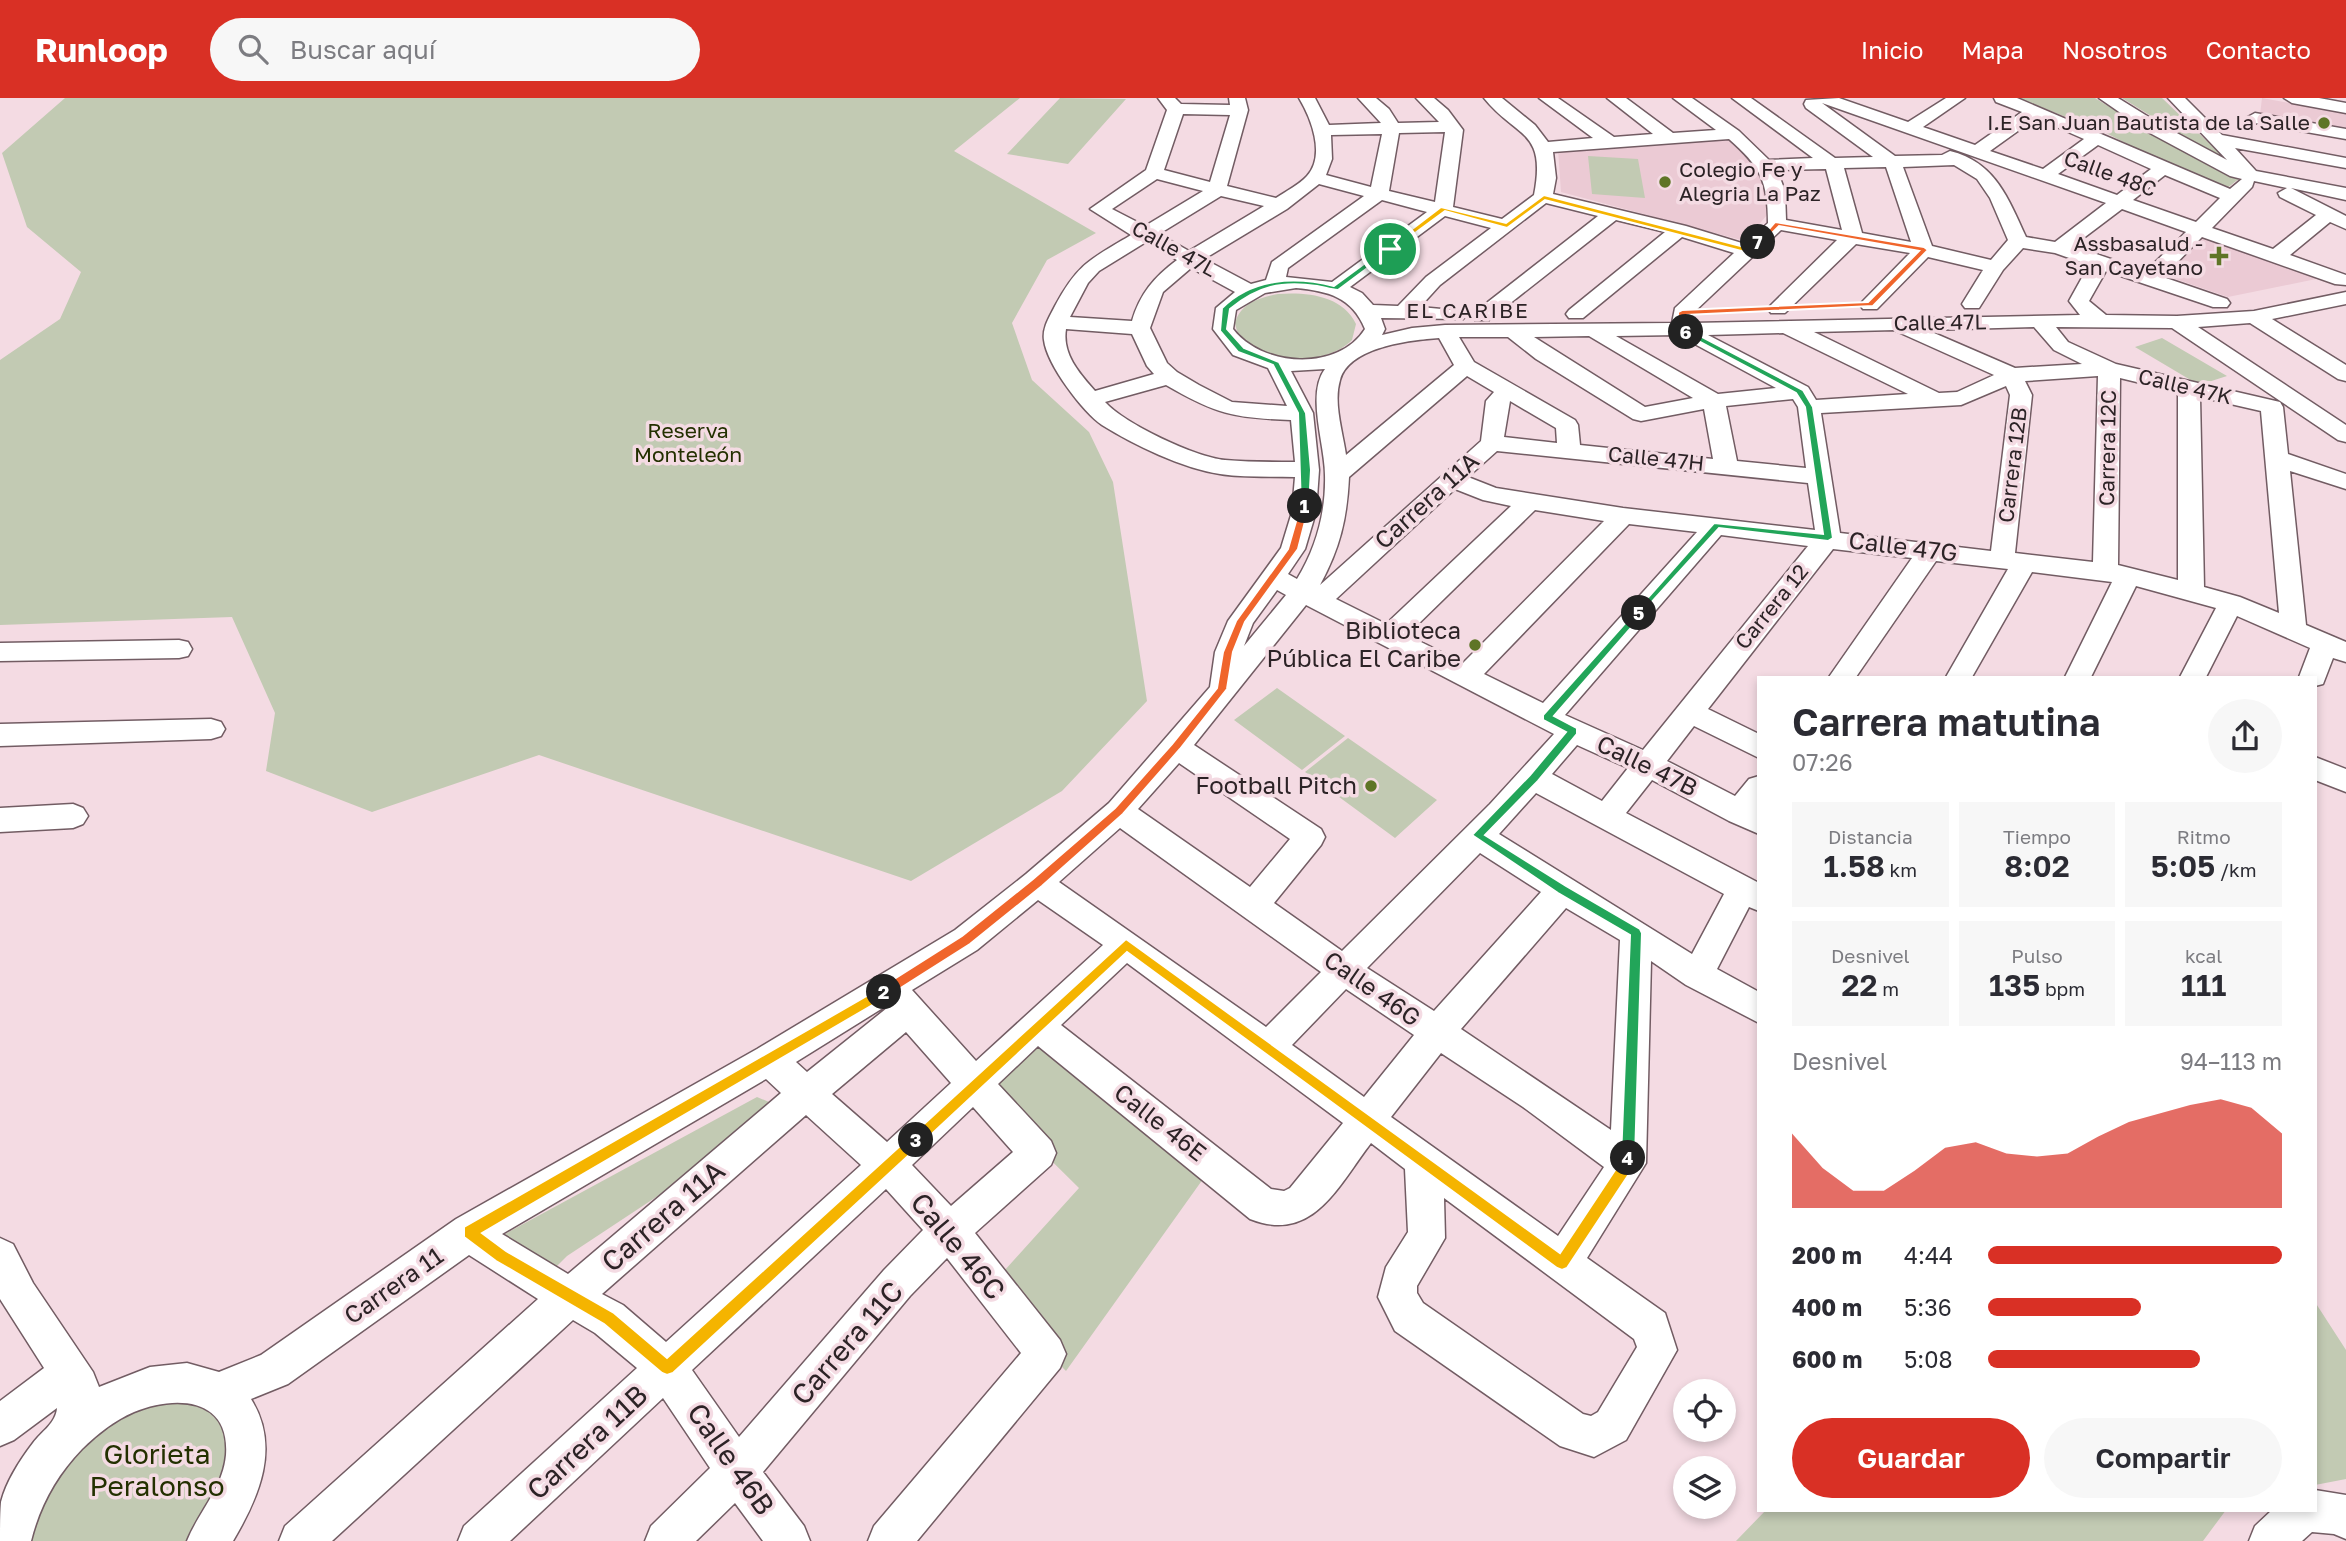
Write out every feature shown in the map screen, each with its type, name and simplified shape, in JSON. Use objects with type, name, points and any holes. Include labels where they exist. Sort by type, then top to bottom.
[{"type":"street","points":[[1302,413],[1251,412],[1226,408],[1169,377],[1158,366],[1140,328],[1150,296],[1190,258],[1280,205],[1315,178],[1321,168],[1324,130],[1307,98]]},
{"type":"street","points":[[1275,283],[1279,266],[1380,194],[1392,127],[1383,113],[1366,98]]},
{"type":"street","points":[[1424,98],[1453,127]]},
{"type":"street","points":[[1403,313],[1433,281],[1544,197],[1547,184],[1545,147],[1534,132],[1492,98]]},
{"type":"street","points":[[1547,98],[1611,144]]},
{"type":"street","points":[[1615,98],[1669,138]]},
{"type":"street","points":[[1681,98],[1732,134],[1765,165],[1773,180],[1777,224]]},
{"type":"street","points":[[1740,98],[1834,165],[1853,236]]},
{"type":"street","points":[[1804,98],[1893,163],[1924,250]]},
{"type":"street","name":"Calle 48C","points":[[1823,98],[1854,102],[1909,129],[2276,257],[2345,286]]},
{"type":"street","points":[[1909,129],[1957,98]]},
{"type":"street","points":[[2002,98],[2098,137],[2162,169],[2233,197]]},
{"type":"street","points":[[2107,98],[2219,165],[2253,176],[2346,194]]},
{"type":"street","points":[[2176,98],[2253,176],[2338,218]]},
{"type":"street","points":[[2292,98],[2346,108]]},
{"type":"street","points":[[1280,205],[1216,191],[1154,173],[1171,104],[1238,104],[1216,191],[1092,267],[1079,280],[1057,322],[1054,339],[1064,370],[1088,400],[1108,419],[1180,456],[1221,467],[1307,470]]},
{"type":"street","points":[[1977,152],[2035,111]]},
{"type":"street","points":[[2255,118],[2346,134]]},
{"type":"street","points":[[1324,130],[1453,127]]},
{"type":"street","points":[[1336,288],[1443,209],[1453,127]]},
{"type":"street","points":[[1545,147],[1732,134]]},
{"type":"street","points":[[2046,176],[2098,137]]},
{"type":"street","points":[[1937,139],[1954,160],[1984,176],[1999,198],[2018,241]]},
{"type":"street","points":[[2217,139],[2346,163]]},
{"type":"street","points":[[1765,165],[1954,160]]},
{"type":"street","points":[[2059,248],[2162,169]]},
{"type":"street","name":"Calle 47L","points":[[1154,173],[1099,209],[1248,290]]},
{"type":"street","points":[[2151,278],[2253,176]]},
{"type":"street","points":[[1315,178],[1507,226]]},
{"type":"street","points":[[2067,183],[2082,230]]},
{"type":"street","points":[[1544,197],[1679,230],[1749,251]]},
{"type":"street","points":[[1482,316],[1613,214]]},
{"type":"street","points":[[2276,257],[2338,218]]},
{"type":"street","points":[[1777,224],[1853,236],[1996,267]]},
{"type":"street","points":[[1777,224],[1682,321],[1804,400],[1828,538]]},
{"type":"street","points":[[1576,314],[1679,230]]},
{"type":"street","points":[[1853,236],[1782,318],[1937,400]]},
{"type":"street","points":[[2018,241],[2059,248],[2220,303]]},
{"type":"street","points":[[1972,304],[1996,267],[2018,241]]},
{"type":"street","points":[[1870,304],[1924,250]]},
{"type":"street","points":[[2101,262],[2079,300],[2081,306],[2102,321]]},
{"type":"street","points":[[1343,359],[1311,365],[1276,363],[1241,350],[1223,330],[1226,308],[1248,290],[1275,283],[1316,284],[1336,288],[1356,298],[1370,311],[1375,328],[1365,346]]},
{"type":"street","name":"Calle 47L","points":[[1782,318],[1870,304],[2160,307],[2220,303],[2345,286]]},
{"type":"street","name":"Calle 47L","points":[[1343,359],[1365,346],[1412,334],[1445,331],[1593,329],[1682,321],[1782,318],[1895,323],[2177,322],[2254,317],[2317,304],[2345,286]]},
{"type":"street","points":[[2317,304],[2346,322]]},
{"type":"street","name":"Calle 47L","points":[[1370,311],[1482,316],[1576,314],[1682,321]]},
{"type":"street","points":[[2254,317],[2346,374]]},
{"type":"street","name":"Carrera 12C","points":[[2040,321],[2061,346],[2109,369],[2117,573],[2078,676]]},
{"type":"street","points":[[1057,322],[1140,328]]},
{"type":"street","points":[[2177,322],[2346,435]]},
{"type":"street","name":"Carrera 12B","points":[[1895,323],[2012,375],[2021,395],[2013,561],[1959,676]]},
{"type":"street","points":[[1593,329],[1714,401],[1726,466]]},
{"type":"street","points":[[1512,330],[1544,354],[1641,414],[1650,458]]},
{"type":"street","points":[[1445,331],[1466,366],[1567,425],[1569,450]]},
{"type":"street","name":"Calle 47K","points":[[1641,414],[1714,401],[1961,398],[2012,375],[2061,346]]},
{"type":"street","name":"Carrera 11","points":[[230,1406],[274,1370],[469,1232],[769,1060],[900,999],[1119,811],[1176,747],[1222,689],[1311,596],[1335,515],[1337,475],[1327,396],[1329,378],[1343,359]]},
{"type":"street","name":"Carrera 11","points":[[1222,689],[1228,652],[1241,621],[1293,549],[1304,512],[1307,470],[1302,413],[1276,363]]},
{"type":"street","points":[[1337,475],[1466,366]]},
{"type":"street","name":"Calle 47K","points":[[2012,375],[2109,369],[2272,407],[2276,458]]},
{"type":"street","points":[[1088,400],[1169,377]]},
{"type":"street","points":[[2189,387],[2191,591]]},
{"type":"street","name":"Carrera 11A","points":[[1311,596],[1492,443],[1497,401],[1509,389]]},
{"type":"street","name":"Calle 47H","points":[[1492,443],[1819,477]]},
{"type":"street","points":[[2293,628],[2276,458],[2346,482]]},
{"type":"street","name":"Calle 47G","points":[[1451,479],[1491,495],[1623,516],[2117,573],[2231,603],[2336,649]]},
{"type":"street","points":[[1390,636],[1529,502]]},
{"type":"street","points":[[1465,676],[1623,516]]},
{"type":"street","points":[[1268,1047],[1342,969],[1534,778],[1560,724],[1717,525]]},
{"type":"street","name":"Carrera 12","points":[[1606,817],[1828,538]]},
{"type":"street","points":[[1843,676],[1931,550]]},
{"type":"street","name":"Calle 47B","points":[[1272,577],[1560,724],[1647,764],[1749,818]]},
{"type":"street","points":[[2194,676],[2231,603]]},
{"type":"street","points":[[0,652],[180,649]]},
{"type":"street","points":[[2314,676],[2336,649]]},
{"type":"street","points":[[1688,711],[1757,746]]},
{"type":"street","points":[[0,735],[211,729]]},
{"type":"street","points":[[1176,747],[1310,837],[1253,906]]},
{"type":"street","points":[[2317,769],[2346,781]]},
{"type":"street","points":[[1534,778],[1751,893],[1698,975]]},
{"type":"street","points":[[1749,818],[1757,793]]},
{"type":"street","name":"Calle 46G","points":[[1119,811],[1342,969],[1535,1096],[1628,1163]]},
{"type":"street","points":[[0,820],[74,816]]},
{"type":"street","points":[[1478,835],[1562,890],[1636,933],[1698,975],[1757,1008]]},
{"type":"street","points":[[1037,883],[1126,944],[1651,1327],[1657,1350],[1612,1426],[1594,1437],[1573,1432],[1409,1317],[1397,1297],[1399,1280],[1426,1238],[1428,1226],[1423,1163]]},
{"type":"street","points":[[1366,1119],[1436,1033],[1562,890]]},
{"type":"street","points":[[1562,1263],[1628,1163],[1636,933]]},
{"type":"street","name":"Carrera 11B","points":[[479,1541],[1126,944]]},
{"type":"street","points":[[900,999],[974,1085]]},
{"type":"street","name":"Carrera 11A","points":[[300,1541],[570,1297],[805,1092],[900,999]]},
{"type":"street","name":"Calle 46E","points":[[1039,1027],[1264,1206],[1285,1209],[1303,1201],[1366,1119]]},
{"type":"street","name":"Calle 46C","points":[[769,1060],[888,1166],[950,1231],[1046,1354],[889,1541]]},
{"type":"street","name":"Carrera 11C","points":[[666,1541],[737,1471],[897,1283],[950,1231],[1038,1153],[974,1085]]},
{"type":"street","name":"Calle 46B","points":[[469,1232],[501,1256],[609,1319],[667,1368],[737,1471],[789,1541]]},
{"type":"street","points":[[0,1257],[9,1303],[75,1379],[138,1391]]},
{"type":"street","points":[[0,1426],[75,1379]]},
{"type":"street","points":[[75,1379],[76,1428]]},
{"type":"street","points":[[10,1541],[15,1515],[30,1483],[51,1454],[76,1428],[106,1406],[138,1391],[182,1382],[208,1387],[230,1406],[246,1446],[242,1478],[228,1512],[208,1541]]},
{"type":"street","points":[[2317,1511],[2341,1514],[2346,1518]]},
{"type":"street","points":[[2270,1541],[2304,1512]]},
{"type":"shaded area","name":"I.E San Juan Bautista de la Salle","points":[[2262,98],[2346,113],[2346,132],[2260,115]]},
{"type":"shaded area","name":"Colegio Fe y Alegria La Paz","points":[[1729,135],[1766,172],[1771,192],[1767,215],[1745,241],[1561,192],[1558,149]]},
{"type":"shaded area","name":"Assbasalud - San Cayetano","points":[[2202,238],[2321,278],[2228,297],[2161,274]]},
{"type":"green space","name":"Reserva Monteleón","points":[[65,98],[1020,98],[954,151],[1096,233],[1047,260],[1012,323],[1032,380],[1089,432],[1113,482],[1147,701],[1062,791],[911,881],[539,755],[372,812],[266,771],[275,713],[232,617],[0,625],[0,360],[60,319],[81,272],[27,227],[2,153]]},
{"type":"green space","points":[[1060,98],[1126,99],[1068,164],[1007,154]]},
{"type":"green space","points":[[2018,98],[2095,98],[2155,135],[2240,178],[2226,189],[2168,165],[2106,133]]},
{"type":"green space","points":[[2122,98],[2162,98],[2235,168]]},
{"type":"green space","points":[[1588,156],[1638,159],[1645,198],[1592,194]]},
{"type":"green space","points":[[1278,294],[1311,295],[1333,301],[1350,314],[1356,324],[1352,340],[1340,349],[1305,359],[1268,356],[1253,349],[1241,338],[1235,323],[1238,316],[1252,302]]},
{"type":"green space","points":[[2162,338],[2227,376],[2199,385],[2135,347]]},
{"type":"green space","name":"Football Pitch","points":[[1277,688],[1345,736],[1302,770],[1234,720]]},
{"type":"green space","name":"Football Pitch","points":[[1348,738],[1437,800],[1395,838],[1305,772]]},
{"type":"green space","points":[[1045,1038],[1208,1172],[1066,1371],[986,1291],[1079,1188],[997,1107],[992,1079]]},
{"type":"green space","points":[[757,1097],[788,1110],[567,1256],[544,1279],[505,1234]]},
{"type":"green space","points":[[2317,1305],[2346,1350],[2346,1479],[2317,1485]]},
{"type":"green space","name":"Glorieta Peralonso","points":[[194,1397],[226,1422],[232,1469],[196,1541],[19,1541],[27,1509],[115,1411]]},
{"type":"green space","points":[[1764,1512],[2225,1512],[2203,1541],[1736,1541]]},
{"type":"place","name":"I.E San Juan Bautista de la Salle","points":[[2324,123]]},
{"type":"place","name":"Colegio Fe y Alegria La Paz","points":[[1665,182]]},
{"type":"place","name":"Assbasalud - San Cayetano","points":[[2219,256]]},
{"type":"place","name":"Biblioteca Pública El Caribe","points":[[1475,645]]},
{"type":"place","name":"Football Pitch","points":[[1371,786]]},
{"type":"district","name":"EL CARIBE","points":[[1468,311]]},
{"type":"route","points":[[1544,197],[1679,230],[1749,251],[1777,224],[1924,250],[1870,304],[1682,312],[1682,329],[1800,392],[1809,407],[1828,538],[1717,525],[1547,718],[1573,731],[1534,778],[1478,835],[1562,890],[1636,933],[1628,1163],[1562,1263],[1126,944],[667,1368],[609,1319],[501,1256],[469,1232],[769,1060],[966,940],[1037,883],[1119,811],[1176,747],[1222,689],[1228,652],[1241,621],[1293,549],[1304,512],[1307,470],[1302,413],[1276,363],[1241,350],[1223,330],[1226,308],[1248,290],[1275,283],[1296,282],[1336,288],[1390,249],[1443,209],[1507,226],[1544,197]]}]
